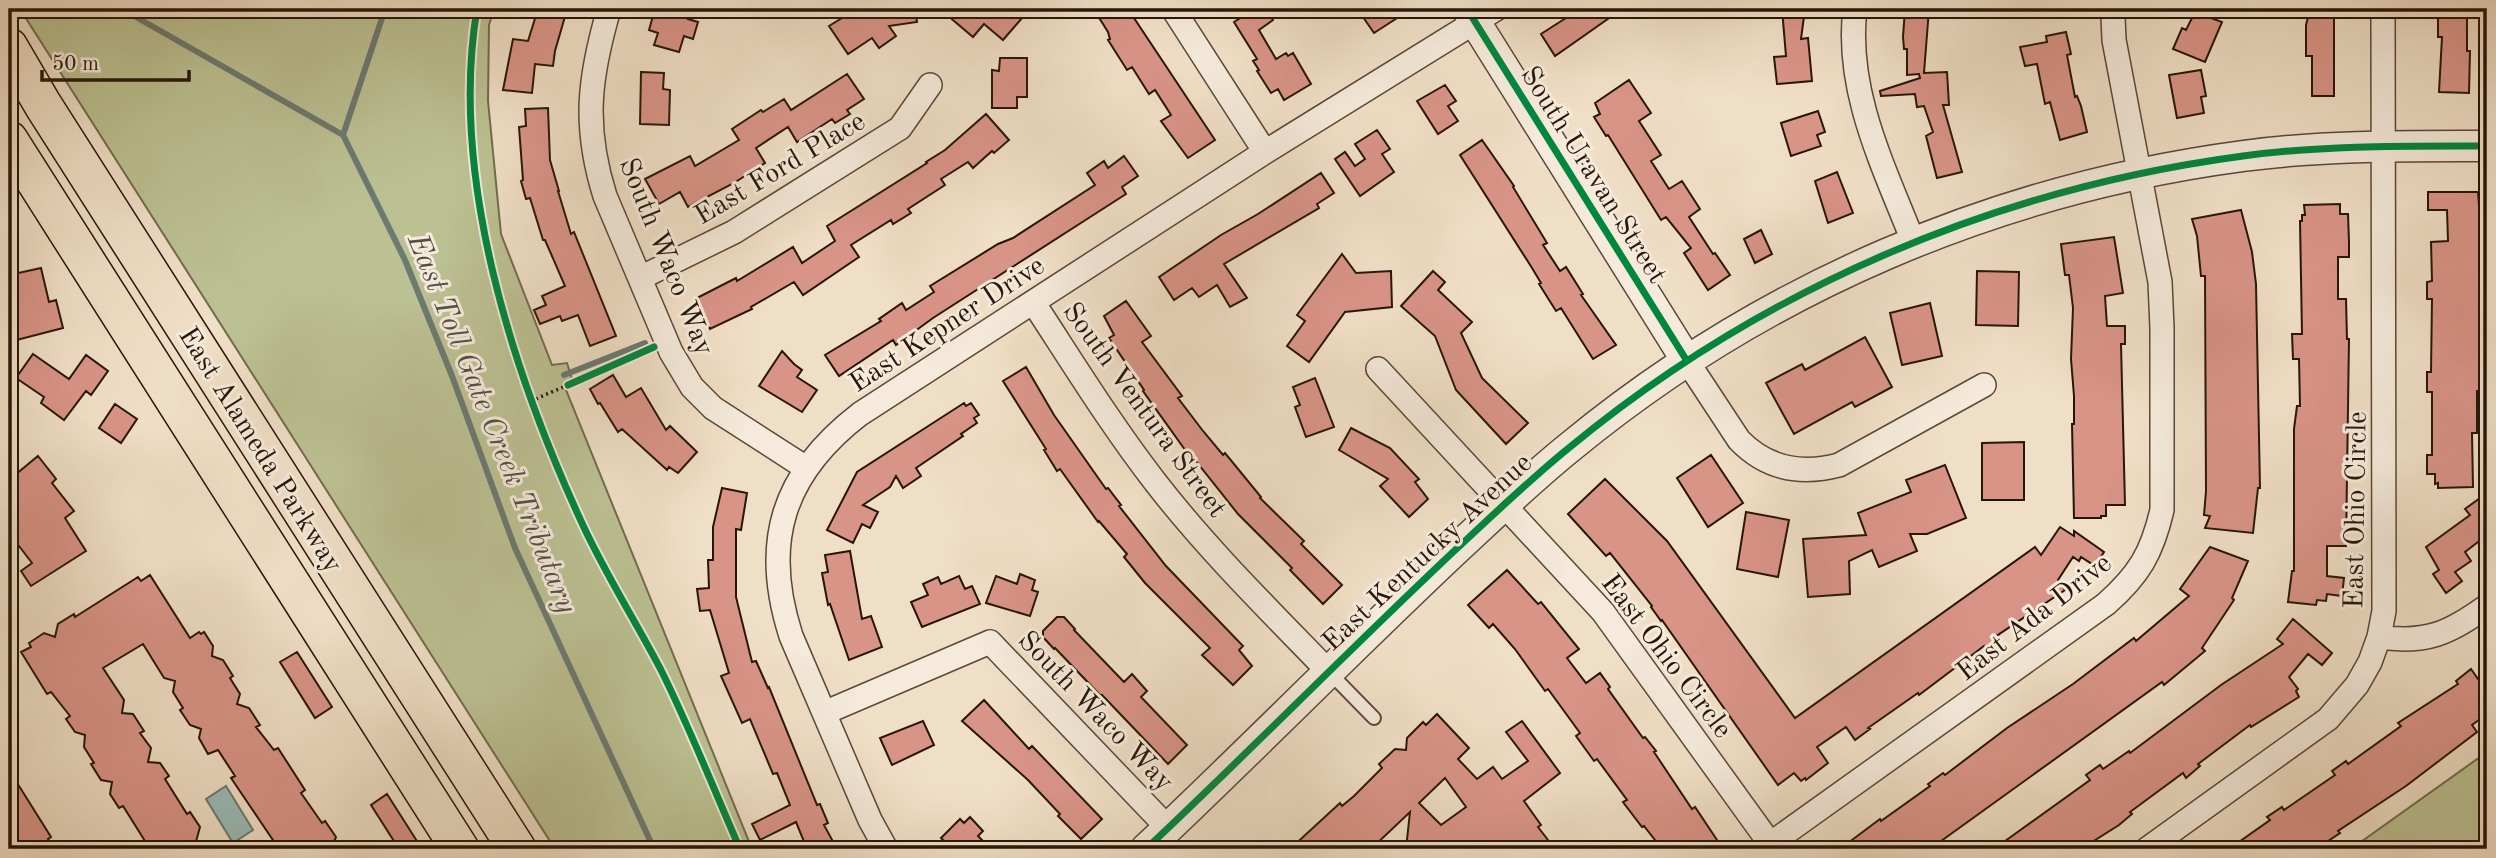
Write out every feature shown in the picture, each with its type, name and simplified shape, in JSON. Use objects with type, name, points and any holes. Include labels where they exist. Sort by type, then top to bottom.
[{"type":"main road","name":"East Alameda Parkway","points":[[9,47],[517,849]]},
{"type":"main road","name":"East Alameda Parkway","points":[[9,140],[460,849]]},
{"type":"street","name":"South Waco Way","points":[[609,9],[596,54],[590,93],[591,132],[597,171],[671,352],[692,387],[713,408],[806,468]]},
{"type":"street","points":[[1173,9],[1265,152]]},
{"type":"street","points":[[1855,9],[1854,51],[1860,99],[1873,141],[1913,241]]},
{"type":"street","name":"East Ada Drive","points":[[1772,847],[2106,604],[2127,586],[2144,564],[2155,538],[2162,510],[2160,282],[2114,40],[2113,17],[2117,9]]},
{"type":"street","name":"East Ohio Circle","points":[[2147,849],[2328,719],[2357,685],[2370,662],[2379,636],[2384,611],[2383,9]]},
{"type":"street","name":"East Kepner Drive","points":[[886,849],[870,820],[782,609],[778,553],[782,525],[790,498],[806,468],[836,432],[859,414],[1480,13]]},
{"type":"street","name":"South Uravan Street","points":[[1480,13],[1687,361],[1747,449],[1782,468],[1821,470],[1839,465],[1984,385]]},
{"type":"street","name":"East Ford Place","points":[[640,278],[734,232],[900,128],[930,85]]},
{"type":"street","name":"East Kentucky Avenue","points":[[1146,849],[1328,671],[1504,505],[1582,436],[1687,361],[1790,300],[1849,269],[1913,241],[2005,208],[2139,173],[2243,156],[2313,149],[2487,146]]},
{"type":"street","name":"South Ventura Street","points":[[1033,302],[1155,482],[1234,573],[1328,671]]},
{"type":"street","name":"East Ohio Circle","points":[[1378,369],[1603,612],[1772,847]]},
{"type":"street","points":[[2379,636],[2400,640],[2443,634],[2487,606]]},
{"type":"street","name":"South Waco Way","points":[[824,713],[990,642],[1168,828]]},
{"type":"lane","points":[[1328,671],[1374,718]]},
{"type":"path","points":[[531,401],[581,379]]},
{"type":"path","points":[[527,391],[536,415]]},
{"type":"green space","points":[[20,9],[494,9],[489,25],[488,101],[501,234],[552,365],[567,363],[574,385],[566,390],[752,849],[555,849]]},
{"type":"green space","points":[[2487,752],[2487,849],[2351,849]]},
{"type":"water","points":[[226,786],[253,830],[233,843],[206,799]]},
{"type":"building","points":[[538,9],[565,9],[553,66],[535,64],[532,93],[503,90],[513,39],[528,41]]},
{"type":"building","points":[[655,9],[681,9],[680,11],[690,14],[688,19],[698,22],[693,39],[684,36],[679,52],[654,45],[658,33],[649,30]]},
{"type":"building","points":[[857,9],[915,9],[917,22],[889,26],[896,36],[879,48],[872,38],[848,54],[829,26]]},
{"type":"building","points":[[940,9],[1011,9],[1022,18],[1003,40],[984,24],[973,37]]},
{"type":"building","points":[[1110,9],[1128,9],[1215,140],[1188,158],[1161,121],[1171,115],[1155,90],[1149,94],[1132,67],[1127,70],[1108,40],[1108,32],[1098,16]]},
{"type":"building","points":[[1236,9],[1266,9],[1273,20],[1259,30],[1276,59],[1286,53],[1288,56],[1293,53],[1311,84],[1284,100],[1278,89],[1271,93],[1257,71],[1259,70],[1253,61],[1257,59],[1234,22],[1242,17]]},
{"type":"building","points":[[1362,9],[1411,9],[1374,33],[1363,17],[1366,15]]},
{"type":"building","points":[[1580,9],[1622,9],[1555,56],[1541,34]]},
{"type":"building","points":[[1782,9],[1805,9],[1801,39],[1808,38],[1812,81],[1777,84],[1774,57],[1786,56]]},
{"type":"building","points":[[1905,9],[1929,9],[1924,73],[1947,72],[1949,105],[1943,105],[1962,172],[1937,178],[1926,136],[1933,132],[1924,106],[1917,107],[1915,94],[1881,96],[1880,91],[1920,78],[1919,74],[1907,75],[1907,49],[1904,49],[1903,37]]},
{"type":"building","points":[[2310,9],[2334,9],[2334,96],[2312,96],[2312,56],[2306,56],[2306,25]]},
{"type":"building","points":[[2438,9],[2467,9],[2469,93],[2439,92],[2442,37],[2438,37]]},
{"type":"building","points":[[2195,12],[2222,22],[2205,62],[2173,49],[2182,28],[2186,30]]},
{"type":"building","points":[[2066,32],[2071,54],[2067,55],[2075,97],[2077,96],[2081,106],[2087,132],[2060,140],[2050,102],[2045,104],[2037,64],[2025,66],[2020,47],[2047,42],[2046,36]]},
{"type":"building","points":[[1000,58],[1027,58],[1027,97],[1017,97],[1017,108],[992,108],[992,70],[999,71]]},
{"type":"building","points":[[2201,70],[2206,96],[2201,97],[2204,113],[2177,118],[2169,75]]},
{"type":"building","points":[[641,72],[664,73],[663,89],[670,90],[669,125],[640,124]]},
{"type":"building","points":[[847,74],[864,99],[847,110],[850,114],[835,123],[832,119],[797,142],[788,127],[756,148],[765,163],[688,207],[680,192],[659,204],[645,179],[690,156],[695,166],[739,140],[732,129],[761,110],[763,112],[784,99],[791,110]]},
{"type":"building","points":[[1629,80],[1651,113],[1639,121],[1661,155],[1651,161],[1669,189],[1682,181],[1700,209],[1689,217],[1730,275],[1708,290],[1684,253],[1691,248],[1666,217],[1661,220],[1594,117],[1600,114],[1595,103]]},
{"type":"building","points":[[1445,85],[1456,101],[1448,106],[1458,121],[1438,134],[1417,101]]},
{"type":"building","points":[[548,108],[550,160],[558,191],[571,234],[574,232],[616,336],[590,346],[578,315],[562,321],[560,316],[540,324],[534,310],[546,305],[542,296],[565,286],[543,240],[530,198],[526,199],[521,181],[519,127],[526,126],[525,109]]},
{"type":"building","points":[[1818,111],[1825,132],[1817,135],[1821,146],[1791,156],[1781,123]]},
{"type":"building","points":[[986,114],[1009,140],[994,153],[992,151],[973,168],[968,162],[941,179],[945,185],[908,209],[911,213],[893,224],[891,220],[851,245],[859,257],[803,295],[794,282],[751,307],[752,309],[710,329],[695,299],[736,278],[737,281],[793,247],[802,263],[835,241],[827,226],[927,163]]},
{"type":"building","points":[[1377,130],[1390,149],[1382,154],[1394,172],[1360,196],[1335,159],[1345,152],[1355,166],[1365,159],[1355,144]]},
{"type":"building","points":[[1482,140],[1514,186],[1547,243],[1543,245],[1560,271],[1566,267],[1583,294],[1581,295],[1616,345],[1593,359],[1561,308],[1556,311],[1460,155]]},
{"type":"building","points":[[1124,156],[1138,176],[1122,187],[1126,194],[933,318],[896,345],[893,340],[839,376],[825,355],[881,321],[879,319],[902,303],[906,310],[934,292],[930,286],[998,244],[1013,238],[1095,185],[1087,173],[1104,161],[1108,168]]},
{"type":"building","points":[[1837,172],[1853,213],[1828,223],[1815,181]]},
{"type":"building","points":[[1321,173],[1334,193],[1317,204],[1319,208],[1224,264],[1247,298],[1230,307],[1217,285],[1199,297],[1192,288],[1174,300],[1159,277]]},
{"type":"building","points":[[2428,192],[2478,192],[2483,258],[2485,391],[2477,391],[2477,433],[2472,433],[2473,487],[2438,488],[2435,474],[2427,474],[2427,455],[2432,455],[2432,392],[2427,392],[2427,372],[2431,372],[2432,299],[2427,299],[2427,282],[2432,281],[2431,242],[2448,241],[2447,210],[2428,210]]},
{"type":"building","points":[[2340,204],[2340,214],[2348,214],[2349,242],[2349,257],[2338,257],[2338,299],[2346,299],[2349,339],[2346,546],[2327,546],[2327,576],[2344,578],[2342,596],[2327,594],[2326,601],[2317,600],[2316,605],[2288,602],[2294,571],[2294,429],[2297,406],[2300,406],[2299,359],[2293,359],[2292,334],[2302,334],[2300,221],[2302,215],[2305,215],[2304,205]]},
{"type":"building","points":[[2241,210],[2252,252],[2256,284],[2260,488],[2253,533],[2205,528],[2210,516],[2204,515],[2205,276],[2201,276],[2197,236],[2192,219]]},
{"type":"building","points":[[1761,230],[1772,254],[1755,263],[1744,239]]},
{"type":"building","points":[[2114,237],[2123,293],[2105,296],[2107,326],[2125,326],[2125,344],[2121,344],[2125,505],[2106,505],[2106,516],[2101,518],[2074,518],[2074,396],[2071,359],[2073,308],[2069,275],[2065,275],[2061,244]]},
{"type":"building","points":[[1342,254],[1356,273],[1391,271],[1392,307],[1345,312],[1309,362],[1287,346],[1305,321],[1297,315]]},
{"type":"building","points":[[41,268],[49,302],[56,300],[63,328],[9,342],[9,275]]},
{"type":"building","points":[[1433,271],[1445,282],[1438,290],[1472,322],[1461,333],[1482,378],[1528,423],[1506,444],[1456,390],[1435,336],[1401,306]]},
{"type":"building","points":[[1977,271],[2019,272],[2018,326],[1976,325]]},
{"type":"building","points":[[1126,301],[1151,336],[1142,342],[1182,396],[1178,398],[1203,431],[1223,455],[1225,453],[1260,498],[1304,541],[1301,544],[1342,585],[1323,604],[1290,570],[1292,568],[1238,514],[1195,460],[1193,461],[1143,391],[1109,338],[1114,335],[1104,316]]},
{"type":"building","points":[[1930,303],[1942,356],[1902,365],[1890,313]]},
{"type":"building","points":[[1865,337],[1892,387],[1855,407],[1852,402],[1794,434],[1766,383],[1802,364],[1805,370]]},
{"type":"building","points":[[782,351],[802,370],[797,377],[817,390],[802,412],[759,386]]},
{"type":"building","points":[[33,354],[69,379],[86,355],[108,371],[91,395],[86,391],[64,420],[41,403],[44,397],[16,378]]},
{"type":"building","points":[[1026,367],[1054,415],[1106,489],[1108,488],[1121,505],[1119,506],[1166,566],[1243,646],[1239,650],[1252,666],[1233,685],[1202,655],[1210,648],[1145,583],[1124,557],[1127,554],[1098,522],[1060,469],[1057,471],[1003,381]]},
{"type":"building","points":[[613,375],[626,397],[641,388],[666,430],[670,426],[697,452],[678,473],[669,467],[667,470],[622,429],[618,432],[600,403],[598,404],[590,389]]},
{"type":"building","points":[[1315,378],[1334,427],[1306,437],[1295,407],[1300,405],[1293,387]]},
{"type":"building","points":[[964,403],[966,406],[971,403],[979,415],[974,418],[977,423],[961,434],[963,436],[916,468],[921,476],[903,488],[896,476],[890,487],[863,505],[878,512],[870,528],[862,524],[853,543],[827,530],[857,472]]},
{"type":"building","points":[[115,404],[137,419],[121,443],[99,428]]},
{"type":"building","points":[[1351,428],[1390,448],[1419,479],[1415,482],[1428,499],[1409,517],[1380,486],[1388,479],[1339,450]]},
{"type":"building","points":[[2024,442],[2024,500],[1982,500],[1982,443]]},
{"type":"building","points":[[1711,455],[1743,503],[1708,527],[1677,478]]},
{"type":"building","points":[[38,456],[56,479],[52,483],[74,511],[65,518],[86,551],[31,586],[21,571],[32,563],[9,533],[9,480]]},
{"type":"building","points":[[1945,465],[1966,518],[1927,534],[1910,534],[1917,551],[1879,567],[1872,550],[1849,561],[1850,594],[1808,597],[1803,539],[1866,535],[1858,513],[1911,492],[1906,480]]},
{"type":"building","points":[[1605,479],[1667,541],[1795,718],[2035,547],[2041,555],[2060,527],[2074,536],[2074,531],[2104,552],[2095,566],[2081,557],[2079,561],[2073,557],[2058,580],[2065,590],[1998,635],[2000,637],[1868,728],[1870,729],[1855,740],[1846,727],[1817,747],[1828,763],[1806,780],[1805,778],[1801,781],[1794,773],[1778,785],[1652,606],[1610,553],[1606,556],[1568,514]]},
{"type":"building","points":[[722,488],[747,493],[741,530],[736,529],[736,597],[752,662],[756,661],[769,687],[817,805],[820,804],[828,823],[824,825],[837,849],[807,849],[796,822],[760,840],[752,824],[790,805],[777,773],[773,774],[750,719],[742,723],[721,676],[729,673],[710,610],[700,611],[697,589],[709,588],[708,560],[713,560],[713,527]]},
{"type":"building","points":[[2487,493],[2487,535],[2465,552],[2471,561],[2455,572],[2462,581],[2446,593],[2433,574],[2439,570],[2426,547],[2470,515],[2465,509]]},
{"type":"building","points":[[1746,512],[1789,520],[1778,577],[1737,569]]},
{"type":"building","points":[[2210,547],[2248,561],[2232,598],[2234,600],[2202,648],[2205,651],[2164,685],[2162,682],[1930,849],[1913,849],[1908,843],[1900,849],[1840,849],[2134,638],[2136,641],[2189,596],[2180,589]]},
{"type":"building","points":[[850,551],[862,619],[871,616],[882,647],[849,660],[830,604],[828,605],[822,573],[828,572],[825,555]]},
{"type":"building","points":[[1507,570],[1538,604],[1541,602],[1579,649],[1567,658],[1586,683],[1600,673],[1610,687],[1608,689],[1643,738],[1645,737],[1656,751],[1654,752],[1692,809],[1695,807],[1723,849],[1662,849],[1623,802],[1627,800],[1576,736],[1580,733],[1548,689],[1545,691],[1493,624],[1489,628],[1468,605]]},
{"type":"building","points":[[1020,574],[1035,580],[1032,590],[1038,592],[1030,616],[986,603],[996,576],[1017,584]]},
{"type":"building","points":[[150,575],[190,638],[204,632],[213,646],[212,656],[223,660],[240,694],[237,704],[249,708],[260,725],[256,727],[274,750],[278,748],[305,790],[301,793],[322,823],[325,821],[336,837],[331,849],[279,849],[231,778],[235,776],[218,750],[208,754],[199,738],[201,729],[190,725],[180,710],[183,708],[173,692],[175,681],[164,678],[143,644],[103,668],[124,700],[122,713],[133,714],[144,731],[140,733],[151,748],[148,762],[160,763],[169,776],[165,779],[187,814],[190,812],[200,827],[194,849],[150,849],[123,806],[119,808],[110,794],[112,782],[101,780],[91,764],[94,763],[84,747],[85,735],[75,732],[66,719],[70,716],[51,692],[47,694],[21,652],[31,647],[29,643],[44,633],[55,637],[58,624],[74,614],[75,617],[138,577],[141,581]]},
{"type":"building","points":[[959,576],[965,589],[972,586],[980,604],[922,627],[911,602],[928,595],[923,584],[938,577],[941,584]]},
{"type":"building","points":[[1057,617],[1064,617],[1124,682],[1132,674],[1147,691],[1141,697],[1187,745],[1168,764],[1043,637],[1043,631]]},
{"type":"building","points":[[2293,619],[2332,653],[2322,665],[2308,654],[2289,677],[2298,689],[2296,691],[2299,697],[2251,727],[2250,725],[2198,764],[2200,766],[2186,778],[2183,773],[2130,812],[2132,814],[2119,825],[2081,849],[1994,849],[2090,780],[2086,775],[2100,765],[2103,769],[2129,751],[2130,753],[2221,685],[2283,644],[2277,639]]},
{"type":"building","points":[[297,652],[332,707],[315,718],[280,662]]},
{"type":"building","points":[[2471,669],[2478,679],[2487,672],[2487,714],[2472,725],[2477,732],[2406,786],[2338,831],[2340,833],[2316,849],[2229,849],[2270,820],[2267,817],[2282,807],[2284,810],[2335,775],[2332,771],[2346,761],[2348,764],[2401,726],[2398,723],[2458,684],[2456,681]]},
{"type":"building","points":[[984,700],[1029,749],[1032,746],[1102,819],[1081,839],[1028,780],[962,721]]},
{"type":"building","points":[[1437,714],[1469,748],[1458,759],[1477,779],[1493,767],[1502,779],[1528,761],[1506,732],[1522,721],[1560,773],[1524,801],[1548,840],[1536,849],[1406,849],[1410,812],[1371,849],[1290,849],[1340,803],[1342,806],[1354,796],[1382,768],[1379,764],[1395,749],[1406,750],[1407,738],[1423,722],[1426,725]],"holes":[[[1445,778],[1466,807],[1441,825],[1419,803]]]},
{"type":"building","points":[[923,721],[934,745],[892,765],[880,738]]},
{"type":"building","points":[[9,770],[51,837],[48,839],[55,849],[9,849]]},
{"type":"building","points":[[387,794],[422,849],[399,849],[371,805]]},
{"type":"building","points":[[970,817],[983,831],[978,836],[991,849],[952,849],[941,838],[960,819],[964,823]]},
{"type":"waterway","points":[[122,9],[343,135]]},
{"type":"waterway","name":"East Toll Gate Creek Tributary","points":[[385,9],[343,135],[405,260],[452,376],[515,548],[654,849]]},
{"type":"waterway","points":[[564,375],[645,343]]},
{"type":"cycle path","points":[[477,9],[471,73],[472,138],[479,204],[510,337],[532,401],[581,521],[672,692],[740,849]]},
{"type":"cycle path","points":[[1467,9],[1687,361]]},
{"type":"cycle path","points":[[1146,849],[1414,590],[1510,499],[1570,447],[1644,390],[1722,339],[1802,294],[1886,254],[1972,221],[2060,193],[2151,171],[2243,156],[2304,150],[2487,146]]},
{"type":"cycle path","points":[[568,385],[654,347]]}]
